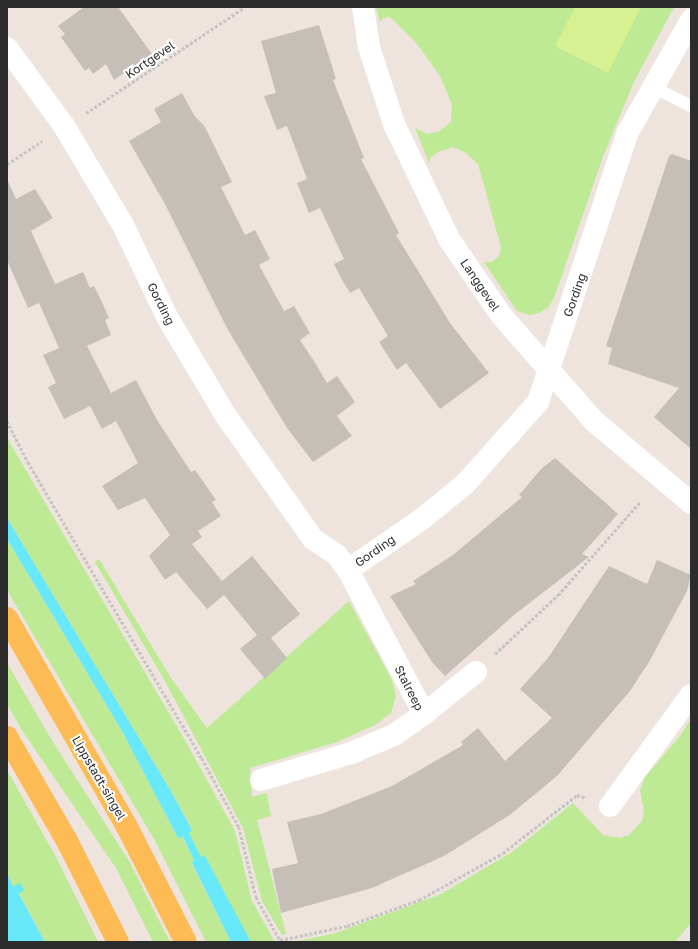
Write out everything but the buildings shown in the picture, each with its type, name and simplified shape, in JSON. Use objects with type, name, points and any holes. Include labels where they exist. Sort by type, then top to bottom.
[{"type":"main road","name":"Lippstadt-singel","points":[[7,618],[126,825],[186,942]]},
{"type":"main road","points":[[7,737],[66,839],[118,942]]},
{"type":"street","name":"Langgevel","points":[[363,7],[369,47],[394,124],[449,239],[500,315],[594,421],[691,502]]},
{"type":"street","name":"Gording","points":[[7,48],[64,126],[123,225],[167,317],[226,416],[313,539],[337,555],[348,570],[422,519],[465,484],[538,402],[548,368],[591,251],[628,132],[691,20]]},
{"type":"street","name":"Stalreep","points":[[261,780],[352,753],[394,735],[424,714],[348,570]]},
{"type":"street","points":[[424,714],[476,672]]},
{"type":"street","points":[[610,806],[691,695]]},
{"type":"lane","points":[[653,87],[691,106]]},
{"type":"path","name":"Kortgevel","points":[[7,164],[245,7]]},
{"type":"path","points":[[7,421],[28,462],[202,758],[235,820],[256,897],[280,940],[347,926],[419,900],[503,853],[577,795],[610,806]]},
{"type":"path","points":[[476,672],[558,595],[640,502]]},
{"type":"green space","points":[[376,7],[674,7],[634,82],[604,154],[554,298],[548,308],[539,313],[530,315],[517,311],[484,262],[492,262],[499,256],[501,247],[478,164],[466,153],[453,147],[438,152],[431,157],[429,163],[415,128],[427,134],[438,132],[451,122],[452,105],[440,76],[417,44],[390,17],[383,18],[380,22]]},
{"type":"green space","points":[[575,7],[641,7],[608,73],[555,46]]},
{"type":"green space","points":[[7,438],[186,742],[235,831],[252,901],[275,942],[251,942],[248,939],[201,857],[188,832],[192,829],[172,793],[7,518]]},
{"type":"green space","points":[[7,539],[122,731],[178,838],[182,836],[194,860],[192,864],[231,942],[206,942],[154,839],[7,590]]},
{"type":"green space","points":[[99,559],[171,678],[207,728],[349,601],[392,680],[396,696],[391,713],[375,725],[337,742],[250,768],[252,797],[267,793],[271,816],[257,820],[286,934],[282,935],[262,901],[243,828],[165,681],[95,562]]},
{"type":"green space","points":[[7,663],[51,739],[129,861],[170,942],[153,942],[116,868],[23,732],[7,704]]},
{"type":"green space","points":[[691,719],[691,923],[675,942],[293,942],[336,933],[441,894],[512,852],[573,803],[603,835],[620,838],[629,835],[642,821],[644,812],[640,790],[645,777],[680,736]]},
{"type":"green space","points":[[7,770],[55,855],[98,942],[45,942],[19,893],[24,889],[13,888],[7,873]]},
{"type":"water","points":[[7,518],[172,793],[192,830],[189,833],[201,857],[205,856],[251,942],[231,942],[192,863],[194,860],[183,837],[178,838],[122,731],[7,539]]},
{"type":"water","points":[[7,873],[13,887],[20,883],[24,890],[19,894],[45,942],[7,942]]}]
